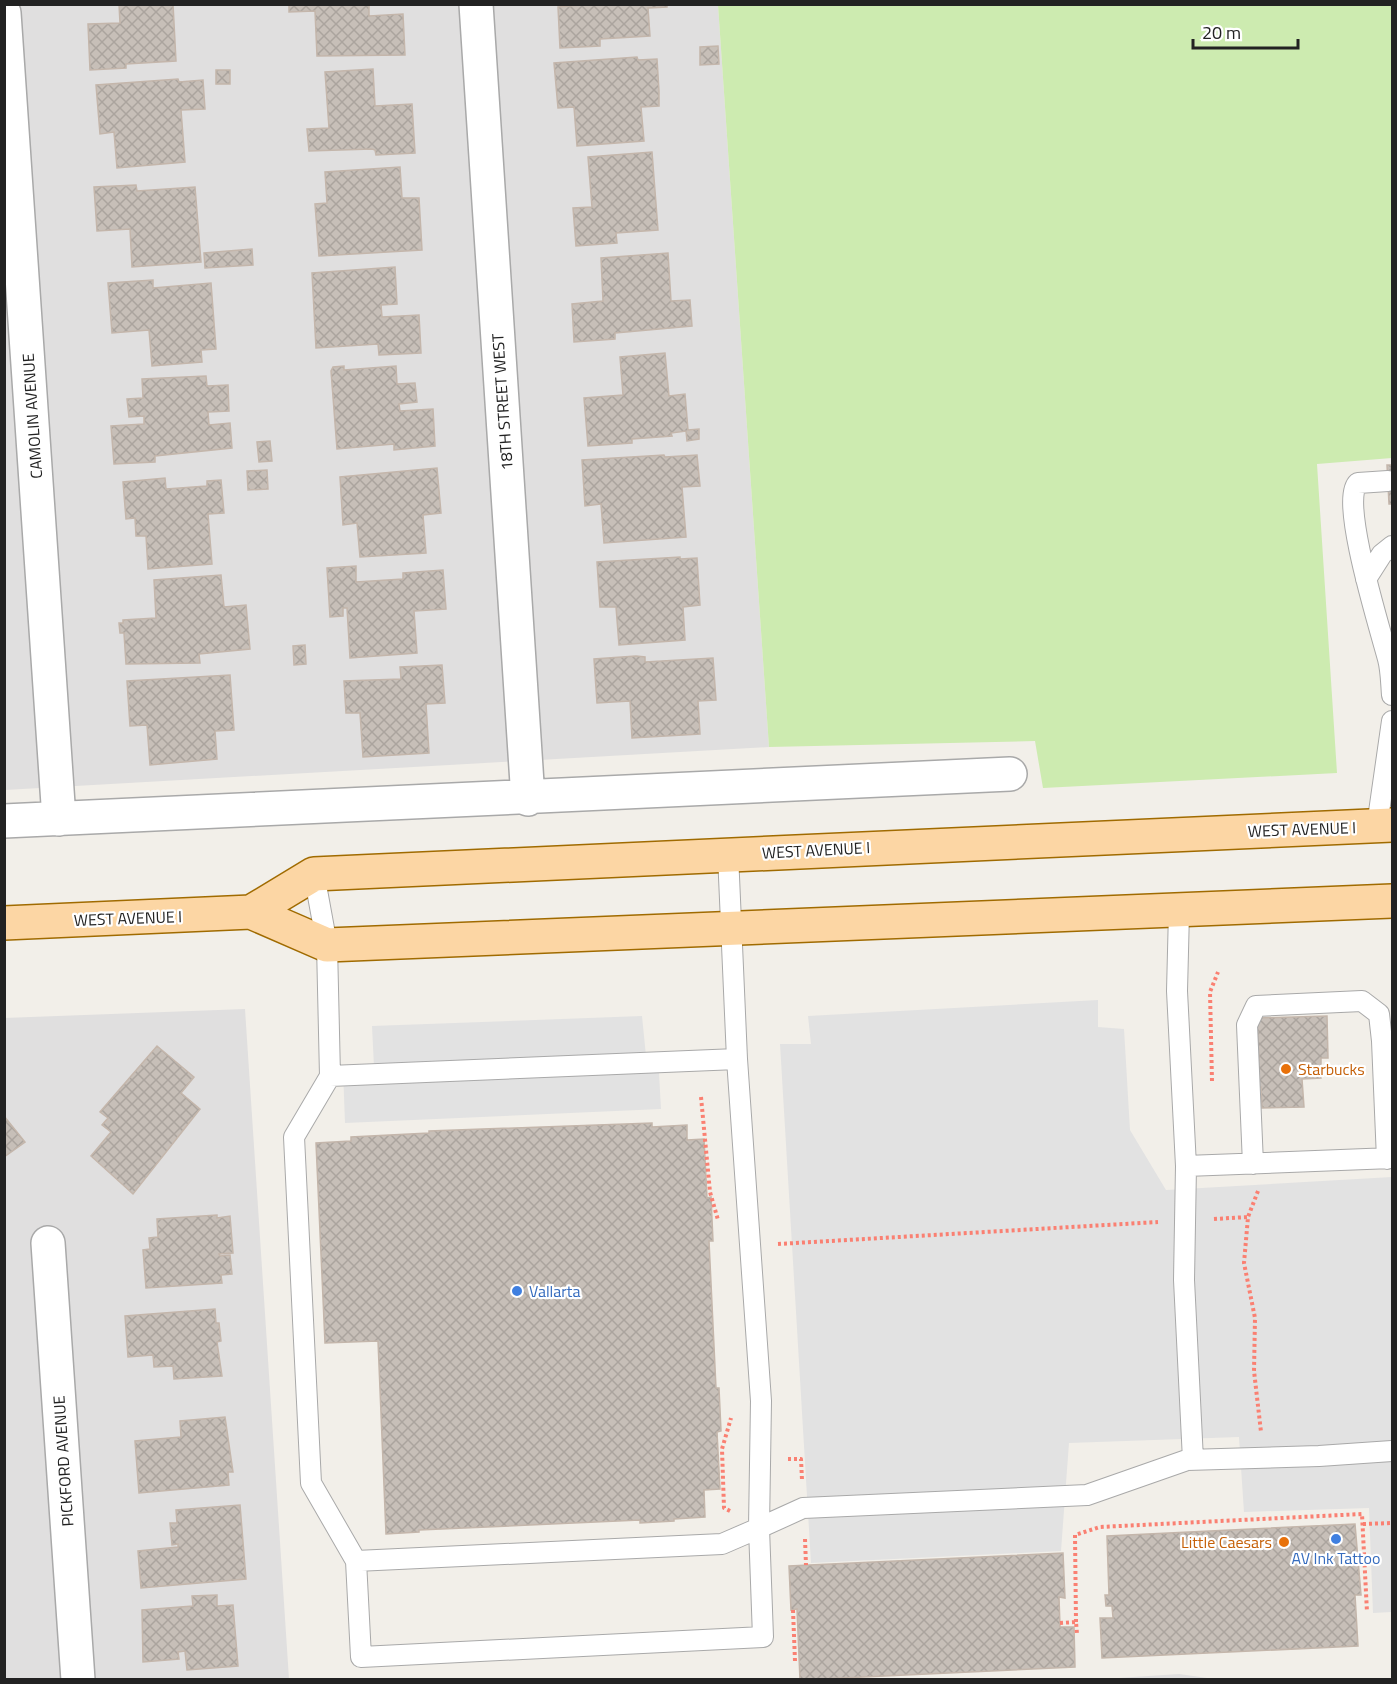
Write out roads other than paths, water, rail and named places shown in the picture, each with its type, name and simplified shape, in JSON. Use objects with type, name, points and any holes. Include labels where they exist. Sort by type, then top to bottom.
[{"type":"main road","name":"WEST AVENUE I","points":[[251,912],[314,874],[1385,825]]},
{"type":"main road","name":"WEST AVENUE I","points":[[4,923],[251,912],[327,945],[1179,912],[1392,901]]},
{"type":"street","name":"18TH STREET WEST","points":[[476,4],[528,799]]},
{"type":"street","name":"CAMOLIN AVENUE","points":[[4,13],[59,819]]},
{"type":"street","points":[[4,821],[528,799],[1010,774]]},
{"type":"street","name":"PICKFORD AVENUE","points":[[48,1243],[78,1680]]},
{"type":"lane","points":[[1388,481],[1358,483],[1353,491],[1356,531],[1388,662],[1392,695]]},
{"type":"lane","points":[[1366,579],[1382,554],[1392,546]]},
{"type":"lane","points":[[1385,825],[1392,722]]},
{"type":"lane","points":[[314,874],[327,945],[330,1076],[294,1137],[311,1483],[356,1561],[361,1657],[763,1637],[759,1528],[761,1401],[752,1245],[737,1059],[728,854]]},
{"type":"lane","points":[[1179,912],[1177,991],[1186,1166],[1184,1280],[1192,1460]]},
{"type":"lane","points":[[1186,1166],[1255,1164],[1390,1158],[1379,1014],[1362,1001],[1293,1002],[1256,1006],[1247,1025],[1255,1164]]},
{"type":"lane","points":[[330,1076],[737,1059]]},
{"type":"lane","points":[[356,1561],[722,1544],[803,1508],[1087,1495],[1192,1460],[1392,1451]]},
{"type":"place","name":"Starbucks","points":[[1286,1069]]},
{"type":"place","name":"Vallarta","points":[[517,1291]]},
{"type":"place","name":"AV Ink Tattoo","points":[[1336,1539]]},
{"type":"place","name":"Little Caesars","points":[[1284,1542]]}]
